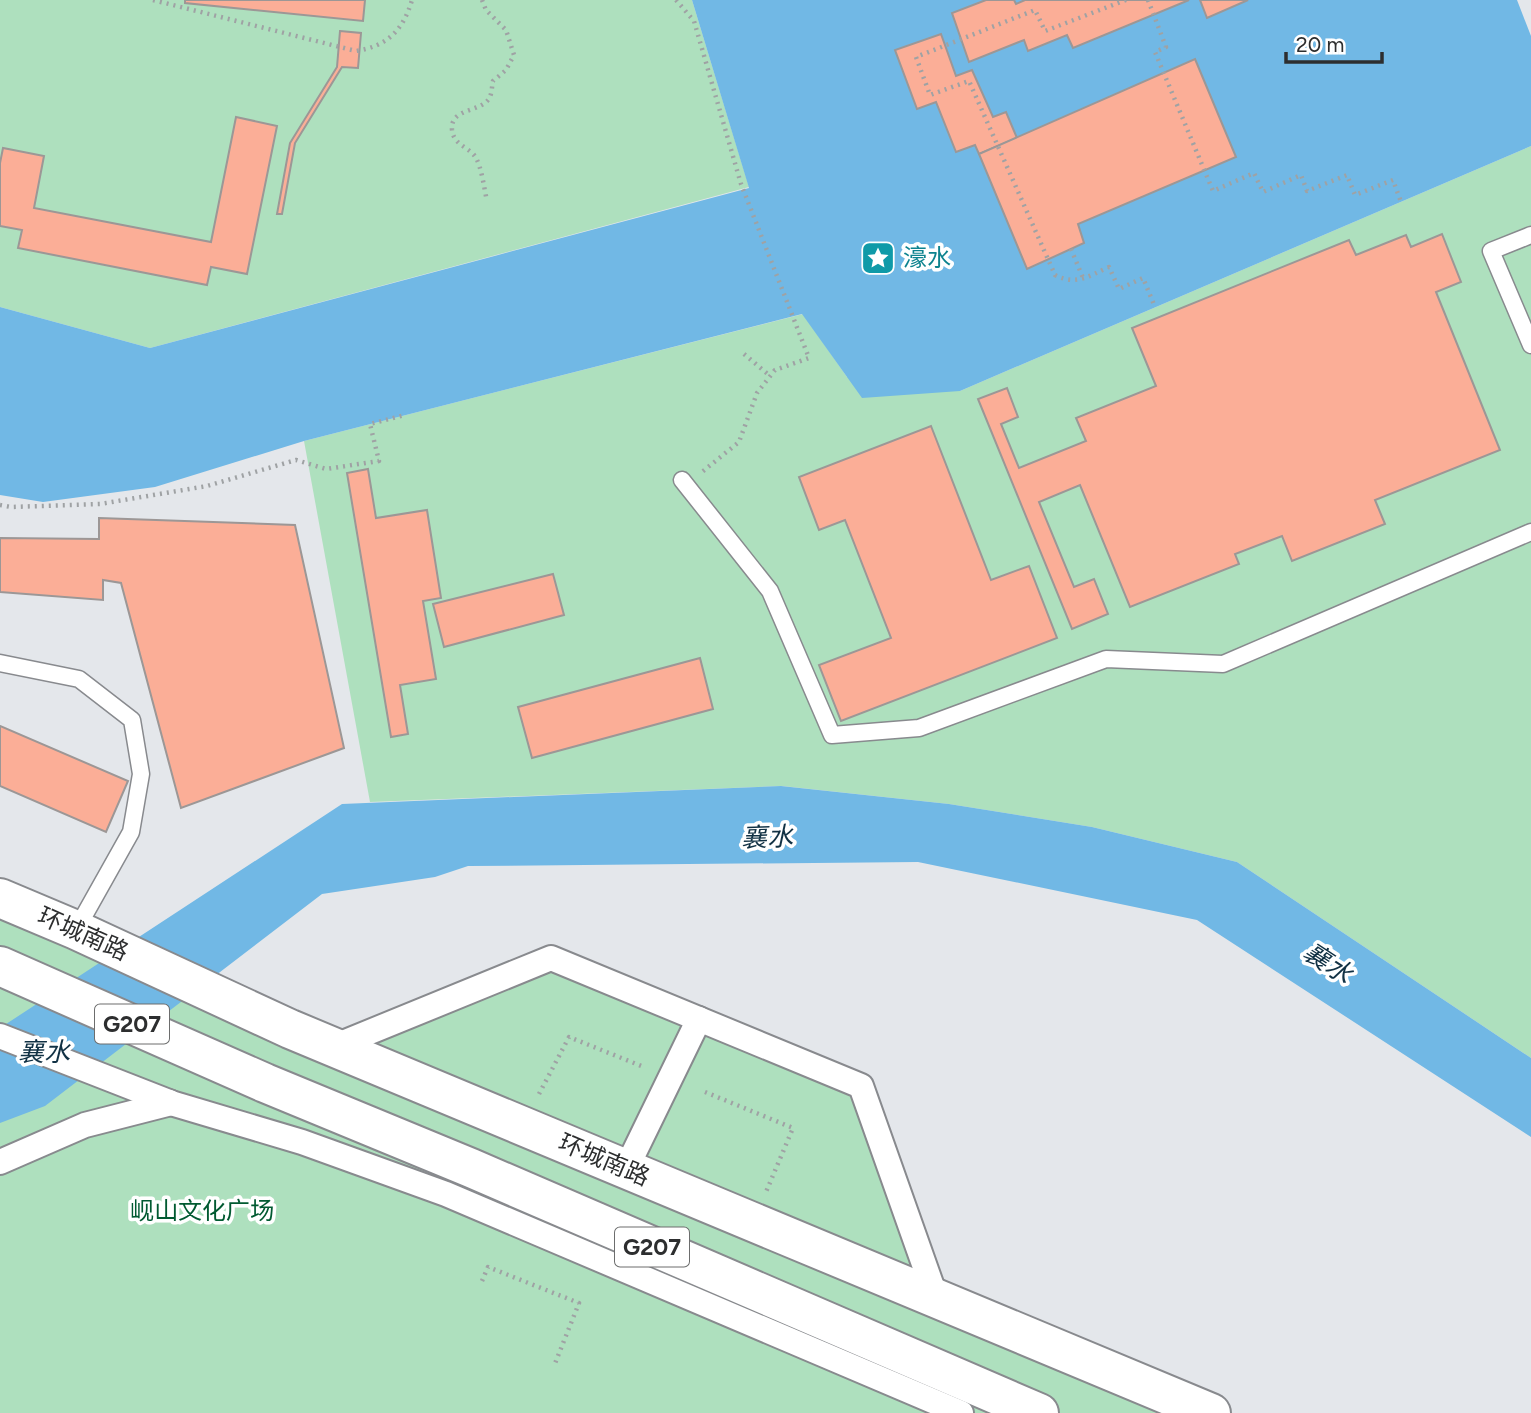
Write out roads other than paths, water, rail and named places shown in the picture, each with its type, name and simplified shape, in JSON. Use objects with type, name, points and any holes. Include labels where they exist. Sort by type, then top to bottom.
[{"type":"highway","name":"环城南路","points":[[0,898],[76,930],[290,1029],[1211,1413]]},
{"type":"highway","name":"G207","points":[[0,966],[265,1083],[471,1168],[1039,1413]]},
{"type":"street","points":[[333,1047],[551,958],[861,1086],[936,1298]]},
{"type":"street","points":[[626,1169],[699,1019]]},
{"type":"street","points":[[0,1036],[170,1102],[302,1142],[446,1194],[961,1413]]},
{"type":"street","points":[[0,1162],[85,1125],[170,1102]]},
{"type":"lane","points":[[1531,235],[1490,251],[1531,345]]},
{"type":"lane","points":[[682,481],[770,590],[832,736],[919,727],[1107,659],[1223,664],[1531,532]]},
{"type":"lane","points":[[0,663],[79,679],[132,720],[141,774],[131,832],[76,930]]},
{"type":"water","name":"濠水","points":[[692,0],[1517,0],[1531,36],[1531,146],[960,391],[862,398],[802,314],[304,441],[155,487],[43,502],[0,495],[0,307],[150,348],[749,188]]},
{"type":"water","name":"襄水","points":[[781,786],[949,804],[1092,827],[1237,862],[1531,1058],[1531,1137],[1197,920],[918,862],[468,866],[435,877],[322,894],[45,1106],[0,1123],[0,1028],[342,804]]},
{"type":"place","name":"濠水","points":[[878,258]]},
{"type":"park label","name":"岘山文化广场","points":[[202,1211]]}]
